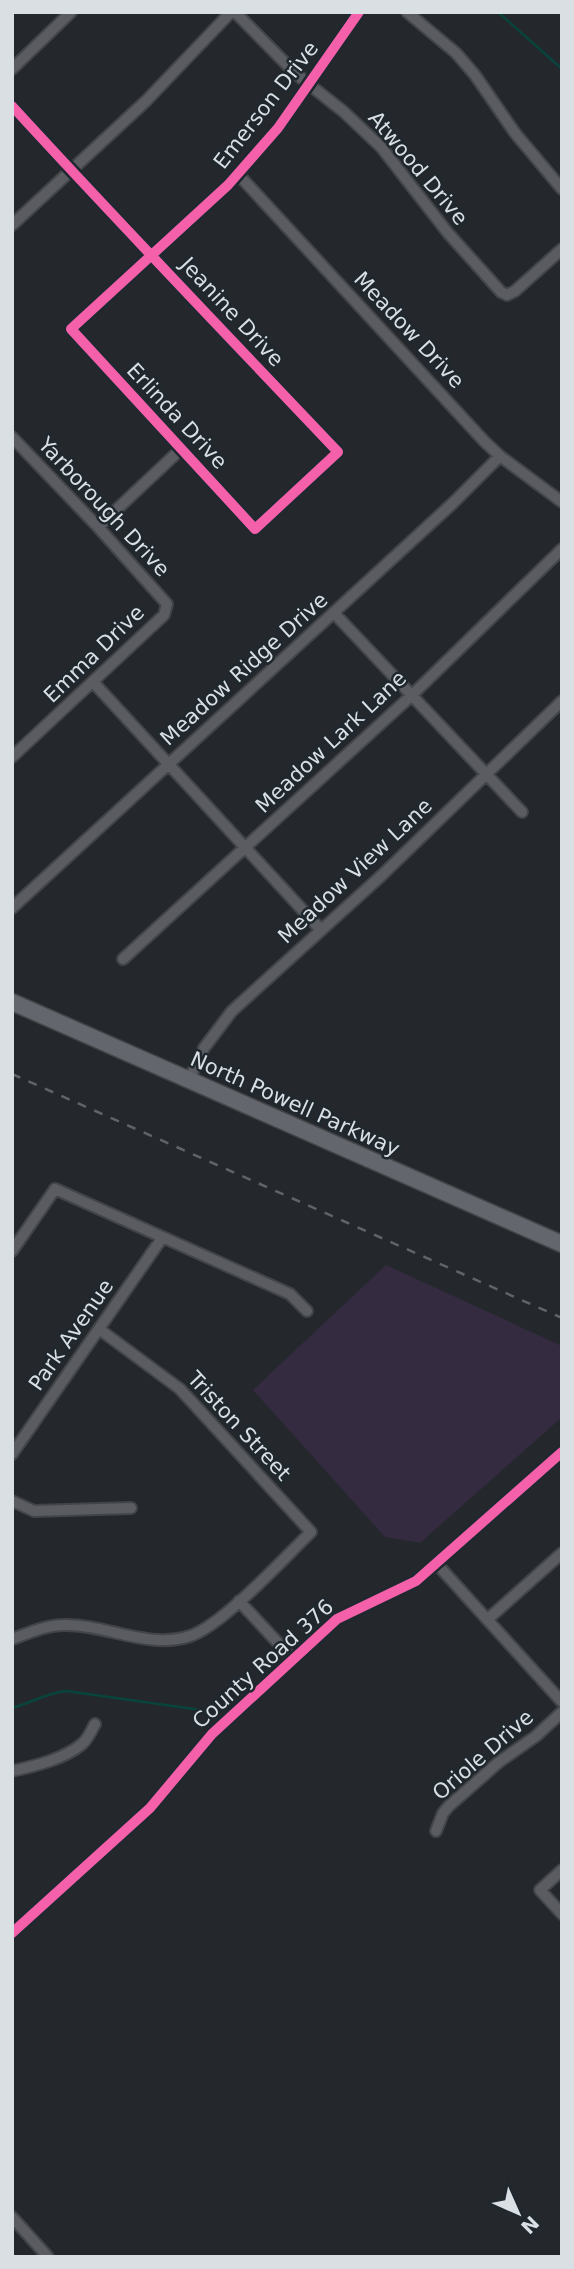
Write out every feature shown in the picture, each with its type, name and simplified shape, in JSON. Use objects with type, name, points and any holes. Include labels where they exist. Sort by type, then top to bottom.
[{"type":"main road","name":"North Powell Parkway","points":[[12,1002],[562,1244]]},
{"type":"street","points":[[13,68],[71,12]]},
{"type":"street","points":[[12,225],[146,100],[233,12]]},
{"type":"street","name":"Atwood Drive","points":[[233,12],[309,85],[344,111],[381,147],[447,233],[496,287],[507,295],[562,249]]},
{"type":"street","name":"Emerson Drive","points":[[71,329],[238,174],[278,128],[359,12]]},
{"type":"street","points":[[407,12],[456,53],[475,75],[515,134],[562,189]]},
{"type":"street","name":"Jeanine Drive","points":[[12,106],[338,452],[255,529]]},
{"type":"street","name":"Meadow Drive","points":[[238,174],[500,456],[562,502]]},
{"type":"street","name":"Erlinda Drive","points":[[71,329],[255,529]]},
{"type":"street","name":"Yarborough Drive","points":[[12,437],[167,604]]},
{"type":"street","points":[[98,527],[180,449]]},
{"type":"street","name":"Meadow Ridge Drive","points":[[12,908],[453,503],[500,456]]},
{"type":"street","name":"Meadow Lark Lane","points":[[123,959],[411,696],[562,549]]},
{"type":"street","name":"Emma Drive","points":[[12,757],[164,615],[167,604]]},
{"type":"street","points":[[334,613],[522,812]]},
{"type":"street","points":[[94,683],[321,930]]},
{"type":"street","name":"Meadow View Lane","points":[[189,1080],[204,1048],[232,1011],[562,701]]},
{"type":"street","points":[[12,1251],[55,1189],[290,1294],[307,1311]]},
{"type":"street","name":"Park Avenue","points":[[12,1454],[162,1238]]},
{"type":"street","name":"Triston Street","points":[[99,1329],[180,1389],[311,1532],[239,1601]]},
{"type":"street","name":"County Road 376","points":[[12,1933],[150,1808],[212,1734],[337,1619],[416,1581],[562,1451]]},
{"type":"street","points":[[12,1501],[23,1508],[41,1511],[131,1508]]},
{"type":"street","points":[[488,1619],[562,1553]]},
{"type":"street","points":[[436,1563],[562,1702]]},
{"type":"street","points":[[12,1639],[34,1630],[62,1625],[153,1639],[177,1639],[205,1629],[239,1601],[293,1659]]},
{"type":"street","name":"Oriole Drive","points":[[436,1831],[449,1806],[562,1712]]},
{"type":"street","points":[[12,1770],[47,1761],[68,1752],[83,1743],[95,1724]]},
{"type":"street","points":[[562,1870],[540,1890],[562,1914]]},
{"type":"street","points":[[12,2217],[48,2257]]},
{"type":"shaded area","points":[[386,1265],[562,1346],[562,1417],[420,1543],[385,1537],[253,1390]]},
{"type":"waterway","points":[[498,12],[562,69]]},
{"type":"waterway","points":[[12,1708],[66,1691],[208,1711]]},
{"type":"railway","points":[[12,1074],[562,1318]]},
{"type":"cycle path","points":[[12,106],[133,237],[174,280],[338,452],[255,529],[71,329],[228,185],[278,128],[359,12]]},
{"type":"cycle path","points":[[12,1933],[150,1808],[212,1734],[337,1619],[416,1581],[562,1452]]}]
